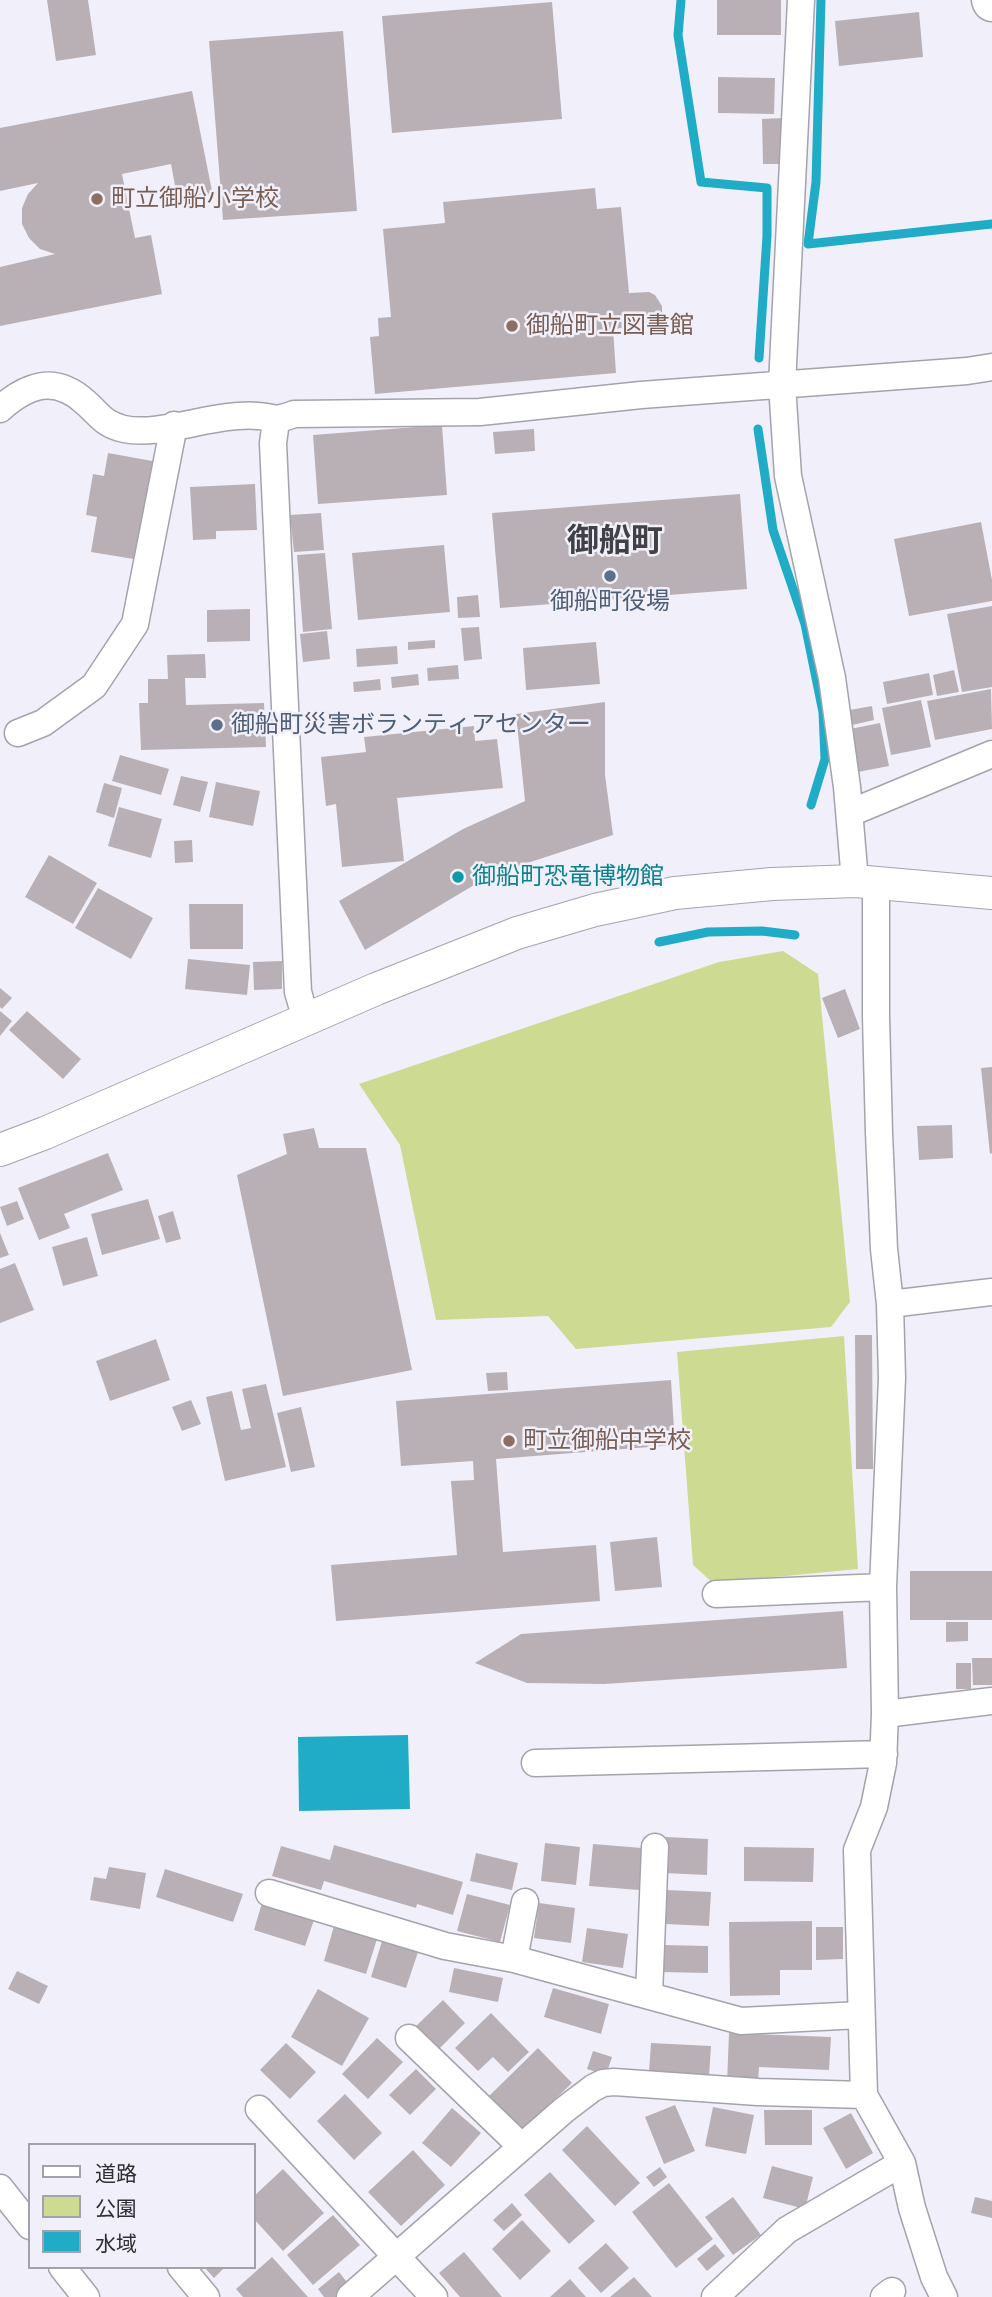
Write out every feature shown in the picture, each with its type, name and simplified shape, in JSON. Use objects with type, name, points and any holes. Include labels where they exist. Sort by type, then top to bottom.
[{"type":"street","points":[[801,0],[782,385],[788,476],[832,678],[850,813],[866,882],[884,1249],[890,1304],[892,1378],[883,1587],[884,1754],[874,1807],[857,1850],[864,2095],[902,2163],[912,2208],[934,2277],[944,2297]]},
{"type":"street","points":[[0,409],[16,394],[44,384],[69,389],[87,403],[103,421],[126,429],[238,416],[259,416],[276,421],[294,414],[480,412],[641,395],[992,367]]},
{"type":"street","points":[[276,421],[273,443],[298,992],[306,1019]]},
{"type":"street","points":[[18,733],[43,723],[94,685],[135,624],[174,425]]},
{"type":"street","points":[[850,813],[992,754]]},
{"type":"street","points":[[0,1150],[306,1019],[517,933],[595,910],[675,893],[772,884],[866,882],[992,892]]},
{"type":"street","points":[[890,1304],[992,1292]]},
{"type":"street","points":[[716,1594],[883,1587]]},
{"type":"street","points":[[885,1714],[992,1701]]},
{"type":"street","points":[[535,1763],[884,1754]]},
{"type":"street","points":[[649,1995],[655,1847]]},
{"type":"street","points":[[269,1893],[445,1946],[514,1959],[741,2021],[861,2015]]},
{"type":"street","points":[[514,1959],[524,1902]]},
{"type":"street","points":[[409,2038],[522,2147]]},
{"type":"street","points":[[350,2297],[564,2110],[603,2083],[864,2095]]},
{"type":"street","points":[[259,2109],[434,2297]]},
{"type":"street","points":[[715,2297],[787,2230],[902,2163]]},
{"type":"street","points":[[0,2188],[28,2223]]},
{"type":"street","points":[[64,2269],[86,2297]]},
{"type":"street","points":[[183,2269],[206,2297]]},
{"type":"green space","points":[[783,951],[818,974],[850,1302],[831,1327],[576,1349],[548,1316],[436,1320],[400,1145],[359,1084],[719,962]]},
{"type":"green space","points":[[844,1336],[858,1569],[713,1583],[693,1565],[677,1352]]},
{"type":"water","points":[[408,1735],[410,1809],[299,1811],[298,1737]]},
{"type":"building","points":[[47,0],[88,0],[96,55],[56,61]]},
{"type":"building","points":[[717,0],[781,0],[781,35],[717,35]]},
{"type":"building","points":[[552,2],[562,119],[392,133],[382,16]]},
{"type":"building","points":[[919,12],[923,57],[839,66],[835,21]]},
{"type":"building","points":[[343,31],[357,211],[223,220],[209,41]]},
{"type":"building","points":[[718,77],[775,78],[774,114],[718,113]]},
{"type":"building","points":[[192,91],[213,196],[178,202],[171,164],[122,174],[135,238],[151,235],[162,294],[0,326],[0,267],[55,254],[40,249],[29,238],[22,224],[22,208],[28,194],[38,183],[0,191],[0,128]]},
{"type":"building","points":[[783,118],[784,164],[763,164],[762,119]]},
{"type":"building","points":[[595,188],[597,209],[621,207],[629,293],[649,292],[655,295],[662,306],[662,313],[654,324],[613,329],[616,373],[375,394],[370,337],[379,336],[378,318],[391,317],[383,229],[445,223],[443,202]]},
{"type":"building","points":[[442,425],[447,495],[318,504],[313,435]]},
{"type":"building","points":[[534,429],[535,451],[495,454],[493,432]]},
{"type":"building","points":[[108,453],[158,462],[140,560],[91,552],[97,517],[86,515],[93,474],[104,476]]},
{"type":"building","points":[[255,484],[257,530],[216,531],[216,539],[193,540],[190,487]]},
{"type":"building","points":[[740,494],[747,589],[500,608],[492,513]]},
{"type":"building","points":[[321,513],[324,550],[294,552],[290,515]]},
{"type":"building","points":[[981,522],[992,580],[992,601],[909,616],[894,539]]},
{"type":"building","points":[[444,545],[450,612],[358,620],[352,553]]},
{"type":"building","points":[[325,553],[332,629],[303,632],[297,555]]},
{"type":"building","points":[[478,595],[480,617],[458,618],[457,597]]},
{"type":"building","points":[[992,606],[992,687],[962,692],[947,614]]},
{"type":"building","points":[[250,609],[250,641],[207,642],[207,610]]},
{"type":"building","points":[[479,627],[482,659],[464,661],[461,628]]},
{"type":"building","points":[[327,631],[330,659],[303,662],[300,634]]},
{"type":"building","points":[[435,640],[435,648],[408,650],[408,642]]},
{"type":"building","points":[[596,642],[600,684],[526,690],[523,648]]},
{"type":"building","points":[[397,646],[398,664],[357,667],[356,649]]},
{"type":"building","points":[[205,654],[206,678],[185,678],[186,705],[264,703],[266,747],[141,750],[139,703],[148,703],[148,679],[168,679],[167,655]]},
{"type":"building","points":[[458,665],[459,679],[428,681],[427,668]]},
{"type":"building","points":[[954,670],[959,692],[937,696],[933,675]]},
{"type":"building","points":[[929,673],[933,695],[887,704],[883,682]]},
{"type":"building","points":[[418,674],[419,685],[392,688],[391,677]]},
{"type":"building","points":[[380,679],[381,690],[354,692],[353,682]]},
{"type":"building","points":[[991,689],[992,729],[935,740],[927,701]]},
{"type":"building","points":[[921,700],[931,747],[891,755],[882,708]]},
{"type":"building","points":[[605,702],[605,775],[613,835],[491,875],[365,950],[339,901],[463,829],[525,801],[516,714]]},
{"type":"building","points":[[872,706],[874,720],[848,726],[844,711]]},
{"type":"building","points":[[880,723],[889,766],[858,772],[850,729]]},
{"type":"building","points":[[474,726],[475,741],[497,739],[503,788],[397,798],[404,861],[342,867],[336,804],[326,806],[321,757],[366,752],[364,737]]},
{"type":"building","points":[[120,755],[169,769],[161,795],[112,781]]},
{"type":"building","points":[[181,776],[208,782],[200,812],[173,805]]},
{"type":"building","points":[[216,782],[260,791],[253,826],[209,817]]},
{"type":"building","points":[[104,783],[122,788],[114,818],[96,812]]},
{"type":"building","points":[[119,807],[162,819],[151,858],[108,846]]},
{"type":"building","points":[[192,840],[193,862],[175,863],[174,841]]},
{"type":"building","points":[[49,855],[97,883],[73,924],[25,897]]},
{"type":"building","points":[[98,888],[153,918],[131,959],[75,928]]},
{"type":"building","points":[[189,904],[243,904],[243,949],[190,949]]},
{"type":"building","points":[[188,959],[250,965],[247,995],[185,989]]},
{"type":"building","points":[[282,961],[282,989],[254,990],[253,962]]},
{"type":"building","points":[[0,988],[12,998],[2,1009],[0,1007]]},
{"type":"building","points":[[845,989],[860,1029],[838,1038],[822,998]]},
{"type":"building","points":[[0,1011],[12,1021],[0,1036]]},
{"type":"building","points":[[27,1011],[81,1059],[63,1079],[9,1030]]},
{"type":"building","points":[[992,1067],[992,1153],[990,1154],[981,1068]]},
{"type":"building","points":[[952,1125],[953,1158],[919,1160],[917,1126]]},
{"type":"building","points":[[314,1128],[319,1148],[366,1148],[412,1370],[283,1396],[237,1175],[287,1154],[283,1134]]},
{"type":"building","points":[[108,1153],[123,1190],[64,1214],[70,1228],[39,1240],[18,1188]]},
{"type":"building","points":[[148,1199],[160,1239],[102,1255],[91,1214]]},
{"type":"building","points":[[17,1201],[24,1219],[7,1226],[0,1207]]},
{"type":"building","points":[[173,1211],[181,1239],[166,1243],[158,1216]]},
{"type":"building","points":[[0,1233],[9,1255],[0,1258]]},
{"type":"building","points":[[87,1237],[98,1276],[63,1286],[52,1247]]},
{"type":"building","points":[[15,1263],[34,1310],[0,1323],[0,1269]]},
{"type":"building","points":[[855,1335],[872,1335],[873,1469],[856,1469]]},
{"type":"building","points":[[156,1339],[170,1380],[110,1401],[96,1361]]},
{"type":"building","points":[[507,1372],[508,1390],[488,1391],[486,1373]]},
{"type":"building","points":[[671,1380],[675,1445],[496,1459],[503,1552],[596,1545],[600,1601],[336,1621],[331,1565],[457,1555],[451,1481],[474,1480],[473,1461],[401,1466],[396,1401]]},
{"type":"building","points":[[266,1384],[286,1467],[225,1481],[206,1397],[232,1391],[241,1430],[251,1428],[242,1389]]},
{"type":"building","points":[[191,1400],[201,1424],[182,1431],[172,1407]]},
{"type":"building","points":[[301,1407],[315,1467],[291,1472],[277,1413]]},
{"type":"building","points":[[657,1537],[662,1587],[615,1591],[610,1542]]},
{"type":"building","points":[[910,1571],[992,1571],[992,1620],[910,1620]]},
{"type":"building","points":[[843,1611],[847,1668],[604,1684],[527,1683],[475,1663],[521,1634]]},
{"type":"building","points":[[946,1622],[968,1622],[968,1641],[946,1642]]},
{"type":"building","points":[[972,1658],[992,1658],[992,1685],[973,1685]]},
{"type":"building","points":[[956,1663],[971,1663],[971,1689],[956,1689]]},
{"type":"building","points":[[666,1837],[708,1839],[707,1875],[664,1873]]},
{"type":"building","points":[[545,1843],[580,1847],[576,1885],[541,1881]]},
{"type":"building","points":[[593,1844],[642,1848],[639,1890],[589,1886]]},
{"type":"building","points":[[334,1845],[463,1882],[453,1915],[417,1904],[416,1908],[324,1881],[321,1890],[272,1876],[281,1846],[330,1860]]},
{"type":"building","points":[[744,1847],[814,1848],[813,1882],[744,1881]]},
{"type":"building","points":[[476,1853],[518,1863],[512,1890],[470,1881]]},
{"type":"building","points":[[109,1867],[146,1873],[140,1909],[90,1900],[94,1877],[106,1879]]},
{"type":"building","points":[[165,1869],[243,1894],[233,1922],[156,1897]]},
{"type":"building","points":[[666,1890],[711,1892],[709,1926],[665,1924]]},
{"type":"building","points":[[467,1894],[510,1905],[500,1942],[457,1931]]},
{"type":"building","points":[[262,1903],[314,1920],[305,1946],[254,1930]]},
{"type":"building","points":[[539,1903],[575,1908],[571,1943],[534,1938]]},
{"type":"building","points":[[812,1921],[812,1970],[780,1970],[780,1995],[730,1996],[729,1922]]},
{"type":"building","points":[[334,1926],[377,1939],[366,1974],[324,1961]]},
{"type":"building","points":[[816,1927],[843,1927],[843,1959],[816,1960]]},
{"type":"building","points":[[587,1928],[628,1934],[623,1968],[582,1962]]},
{"type":"building","points":[[382,1941],[418,1952],[406,1988],[371,1977]]},
{"type":"building","points":[[661,1945],[708,1946],[708,1973],[660,1972]]},
{"type":"building","points":[[454,1968],[503,1978],[498,2002],[449,1992]]},
{"type":"building","points":[[17,1971],[48,1986],[39,2004],[8,1989]]},
{"type":"building","points":[[553,1988],[609,2004],[601,2034],[544,2017]]},
{"type":"building","points":[[318,1989],[369,2018],[342,2066],[291,2037]]},
{"type":"building","points":[[443,2000],[465,2023],[438,2050],[415,2027]]},
{"type":"building","points":[[491,2013],[529,2052],[508,2072],[493,2057],[478,2071],[455,2048]]},
{"type":"building","points":[[729,2033],[831,2037],[829,2070],[759,2067],[758,2085],[727,2083]]},
{"type":"building","points":[[377,2038],[403,2062],[368,2099],[342,2074]]},
{"type":"building","points":[[286,2043],[316,2072],[290,2099],[260,2070]]},
{"type":"building","points":[[651,2043],[711,2046],[709,2077],[649,2072]]},
{"type":"building","points":[[538,2048],[572,2083],[520,2133],[486,2099]]},
{"type":"building","points":[[593,2051],[612,2057],[606,2075],[587,2069]]},
{"type":"building","points":[[416,2069],[436,2089],[410,2115],[389,2095]]},
{"type":"building","points":[[345,2094],[382,2133],[354,2160],[317,2121]]},
{"type":"building","points":[[675,2105],[695,2151],[664,2164],[645,2117]]},
{"type":"building","points":[[713,2107],[754,2115],[746,2154],[705,2146]]},
{"type":"building","points":[[452,2108],[481,2133],[451,2167],[422,2143]]},
{"type":"building","points":[[764,2110],[812,2110],[812,2145],[765,2145]]},
{"type":"building","points":[[851,2113],[873,2153],[846,2169],[823,2128]]},
{"type":"building","points":[[587,2126],[640,2183],[615,2206],[562,2150]]},
{"type":"building","points":[[413,2150],[445,2185],[401,2226],[368,2192]]},
{"type":"building","points":[[772,2166],[813,2177],[805,2209],[763,2198]]},
{"type":"building","points":[[660,2167],[667,2177],[654,2187],[646,2177]]},
{"type":"building","points":[[283,2169],[324,2213],[283,2251],[256,2221],[256,2194]]},
{"type":"building","points":[[550,2172],[595,2221],[569,2244],[524,2195]]},
{"type":"building","points":[[669,2183],[713,2239],[676,2268],[632,2212]]},
{"type":"building","points":[[733,2197],[761,2235],[733,2255],[705,2217]]},
{"type":"building","points":[[975,2197],[992,2201],[992,2218],[971,2213]]},
{"type":"building","points":[[512,2203],[522,2215],[504,2231],[493,2220]]},
{"type":"building","points":[[333,2215],[360,2245],[313,2285],[287,2255]]},
{"type":"building","points":[[522,2220],[551,2251],[520,2280],[492,2249]]},
{"type":"building","points":[[606,2243],[629,2268],[601,2293],[578,2268]]},
{"type":"building","points":[[715,2244],[725,2256],[707,2271],[697,2259]]},
{"type":"building","points":[[464,2252],[502,2297],[460,2297],[439,2273]]},
{"type":"building","points":[[272,2257],[308,2297],[243,2297],[236,2289]]},
{"type":"building","points":[[206,2269],[223,2269],[214,2278]]},
{"type":"building","points":[[339,2272],[350,2286],[336,2297],[324,2297],[318,2289]]},
{"type":"building","points":[[634,2277],[652,2297],[610,2297]]},
{"type":"building","points":[[570,2279],[586,2297],[550,2297]]},
{"type":"waterway","points":[[681,0],[678,35],[701,182],[767,188],[767,236],[759,358]]},
{"type":"waterway","points":[[821,0],[816,182],[808,244],[992,224]]},
{"type":"waterway","points":[[758,429],[773,530],[805,624],[823,712],[825,759],[811,805]]},
{"type":"waterway","points":[[659,942],[708,932],[762,931],[795,935]]},
{"type":"place","name":"町立御船小学校","points":[[97,199]]},
{"type":"place","name":"御船町立図書館","points":[[512,326]]},
{"type":"place","name":"御船町役場","points":[[610,576]]},
{"type":"place","name":"御船町災害ボランティアセンター","points":[[217,725]]},
{"type":"place","name":"御船町恐竜博物館","points":[[458,877]]},
{"type":"place","name":"町立御船中学校","points":[[509,1441]]},
{"type":"district","name":"御船町","points":[[615,542]]}]
